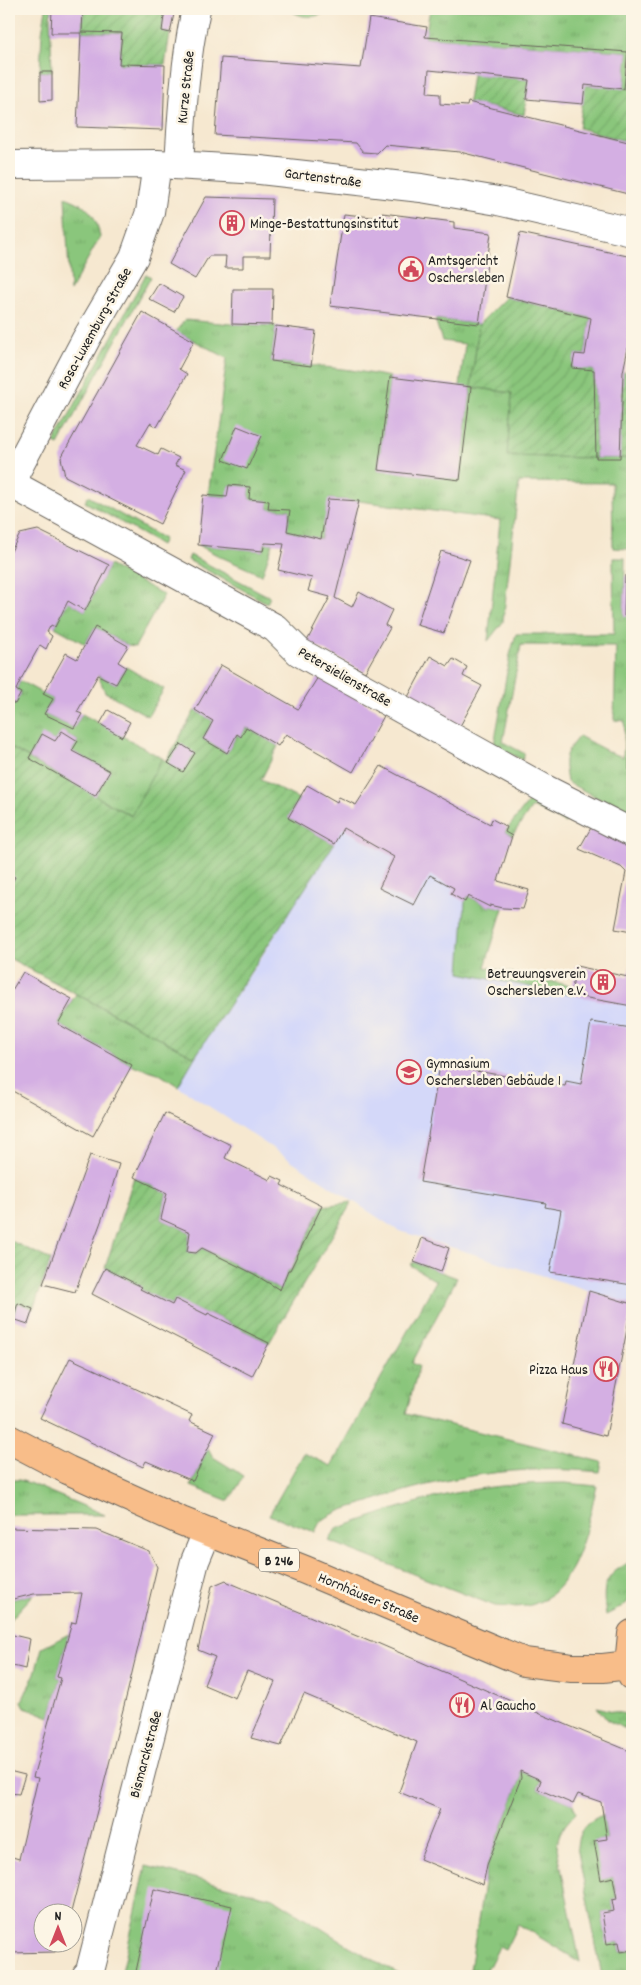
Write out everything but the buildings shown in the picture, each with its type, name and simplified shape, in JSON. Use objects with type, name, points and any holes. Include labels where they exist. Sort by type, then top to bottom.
[{"type":"main road","name":"Hornhäuser Straße","points":[[9,1439],[68,1470],[207,1532],[305,1570],[524,1662],[572,1668],[603,1668],[631,1671]]},
{"type":"main road","points":[[631,1671],[632,1634]]},
{"type":"street","name":"Kurze Straße","points":[[168,164],[196,9]]},
{"type":"street","name":"Gartenstraße","points":[[9,165],[168,164],[260,170],[421,188],[498,201],[632,232]]},
{"type":"street","name":"Rosa-Luxemburg-Straße","points":[[10,484],[86,339],[134,257],[168,164]]},
{"type":"street","name":"Petersielienstraße","points":[[10,484],[275,628],[299,652],[545,789],[632,833]]},
{"type":"street","name":"Bismarckstraße","points":[[86,1976],[89,1975],[98,1944],[122,1841],[195,1561],[207,1532]]},
{"type":"shaded area","name":"Gymnasium Oschersleben Gebäude 1","points":[[343,828],[394,857],[379,888],[414,905],[430,875],[454,888],[451,894],[465,902],[460,973],[632,1006],[632,1304],[397,1230],[178,1086]]},
{"type":"green space","points":[[46,9],[52,9],[50,16],[52,72],[40,72],[42,33]]},
{"type":"green space","points":[[83,9],[165,10],[162,31],[170,33],[165,65],[119,64],[122,33],[82,32]]},
{"type":"green space","points":[[289,9],[334,9],[317,16],[306,16]]},
{"type":"green space","points":[[430,9],[632,9],[632,89],[624,89],[628,52],[425,37]]},
{"type":"green space","points":[[472,74],[529,80],[524,115],[468,102]]},
{"type":"green space","points":[[585,85],[632,89],[632,143],[579,128]]},
{"type":"green space","points":[[65,197],[79,203],[89,211],[96,222],[100,237],[70,291]]},
{"type":"green space","points":[[146,274],[151,277],[58,445],[54,443]]},
{"type":"green space","points":[[506,297],[591,318],[585,355],[575,354],[573,367],[594,370],[596,458],[507,456],[512,393],[471,387],[479,324]]},
{"type":"green space","points":[[435,319],[479,324],[472,387],[512,393],[596,458],[631,458],[629,549],[613,548],[612,483],[519,482],[503,622],[488,641],[500,520],[359,501],[329,499],[321,539],[287,531],[290,510],[268,509],[268,501],[249,499],[250,487],[229,485],[227,497],[208,495],[227,358],[176,331],[185,320],[276,326],[271,361],[351,370],[390,377],[378,470],[460,479],[471,388],[460,386],[465,344],[442,341]]},
{"type":"green space","points":[[623,372],[632,373],[632,458],[620,458]]},
{"type":"green space","points":[[88,496],[164,539],[161,545],[85,502]]},
{"type":"green space","points":[[265,543],[273,543],[262,575],[198,545],[263,551]]},
{"type":"green space","points":[[190,555],[270,597],[267,603],[188,560]]},
{"type":"green space","points":[[613,558],[625,558],[624,616],[632,617],[632,760],[629,760],[629,787],[632,788],[632,816],[567,782],[565,767],[565,757],[579,736],[609,752],[623,757],[625,721],[614,720],[616,646],[521,645],[503,742],[525,754],[522,760],[494,745],[510,655],[516,634],[614,634]]},
{"type":"green space","points":[[109,565],[164,595],[135,647],[128,646],[95,627],[85,644],[55,627],[68,601],[85,611]]},
{"type":"green space","points":[[126,667],[164,689],[148,716],[105,692],[98,675],[116,684]]},
{"type":"green space","points":[[20,681],[53,699],[44,714],[74,728],[82,714],[162,758],[132,816],[95,796],[110,771],[72,751],[78,741],[62,731],[55,741],[42,735],[29,758],[9,747],[9,704],[10,701],[15,704],[21,693],[16,690]]},
{"type":"green space","points":[[195,710],[213,721],[203,739],[227,753],[237,734],[241,736],[246,727],[278,746],[261,780],[299,799],[288,818],[334,844],[195,1057],[9,958],[9,888],[14,877],[9,874],[9,747],[131,816],[162,758],[166,761]]},
{"type":"green space","points":[[529,801],[567,820],[565,823],[532,807],[512,836],[505,832]]},
{"type":"green space","points":[[468,896],[490,907],[490,905],[503,908],[485,967],[572,986],[571,995],[460,973],[465,902]]},
{"type":"green space","points":[[76,994],[195,1057],[178,1086],[158,1073],[132,1065],[58,1024]]},
{"type":"green space","points":[[134,1177],[167,1193],[161,1219],[190,1232],[187,1252],[196,1253],[202,1248],[254,1274],[280,1290],[288,1270],[291,1270],[322,1206],[352,1202],[269,1343],[209,1313],[207,1315],[175,1300],[172,1305],[105,1268]]},
{"type":"green space","points":[[9,1240],[51,1260],[33,1309],[18,1303],[9,1329]]},
{"type":"green space","points":[[414,1262],[457,1278],[412,1363],[419,1366],[406,1414],[602,1462],[600,1472],[570,1470],[512,1471],[454,1479],[397,1493],[339,1511],[322,1521],[315,1532],[269,1515],[304,1453],[331,1466],[436,1281],[410,1265]]},
{"type":"green space","points":[[208,1448],[213,1457],[244,1476],[229,1501],[191,1486]]},
{"type":"green space","points":[[9,1480],[29,1483],[105,1515],[9,1515]]},
{"type":"green space","points":[[565,1483],[597,1486],[589,1519],[578,1554],[561,1585],[549,1596],[534,1604],[515,1607],[495,1606],[329,1541],[336,1529],[432,1498],[491,1487]]},
{"type":"green space","points":[[628,1563],[632,1563],[632,1598],[622,1607],[606,1615],[604,1598],[606,1584],[613,1573]]},
{"type":"green space","points":[[34,1594],[9,1621],[10,1600]]},
{"type":"green space","points":[[69,1634],[57,1677],[61,1678],[50,1717],[25,1707],[22,1701],[35,1673],[42,1648]]},
{"type":"green space","points":[[597,1707],[632,1716],[632,1732],[607,1720]]},
{"type":"green space","points":[[520,1771],[541,1780],[538,1789],[573,1804],[576,1813],[563,1829],[557,1848],[580,1962],[518,1924],[505,1950],[499,1947],[484,1976],[469,1976],[487,1865],[521,1778]]},
{"type":"green space","points":[[603,1815],[607,1839],[595,1841],[602,1879],[613,1877],[617,1899],[612,1900],[614,1911],[602,1913],[607,1943],[619,1942],[621,1952],[632,1950],[632,1974],[621,1976],[602,1976],[577,1847],[579,1836],[584,1827],[592,1820]]},
{"type":"green space","points":[[146,1866],[273,1898],[346,1944],[402,1976],[121,1976]]},
{"type":"place","name":"Minge-Bestattungsinstitut","points":[[232,223]]},
{"type":"place","name":"Amtsgericht Oschersleben","points":[[411,269]]},
{"type":"place","name":"Betreuungsverein Oschersleben e.V.","points":[[603,982]]},
{"type":"place","name":"Gymnasium Oschersleben Gebäude 1","points":[[409,1072]]},
{"type":"place","name":"Pizza Haus","points":[[606,1369]]},
{"type":"place","name":"Al Gaucho","points":[[462,1705]]}]
